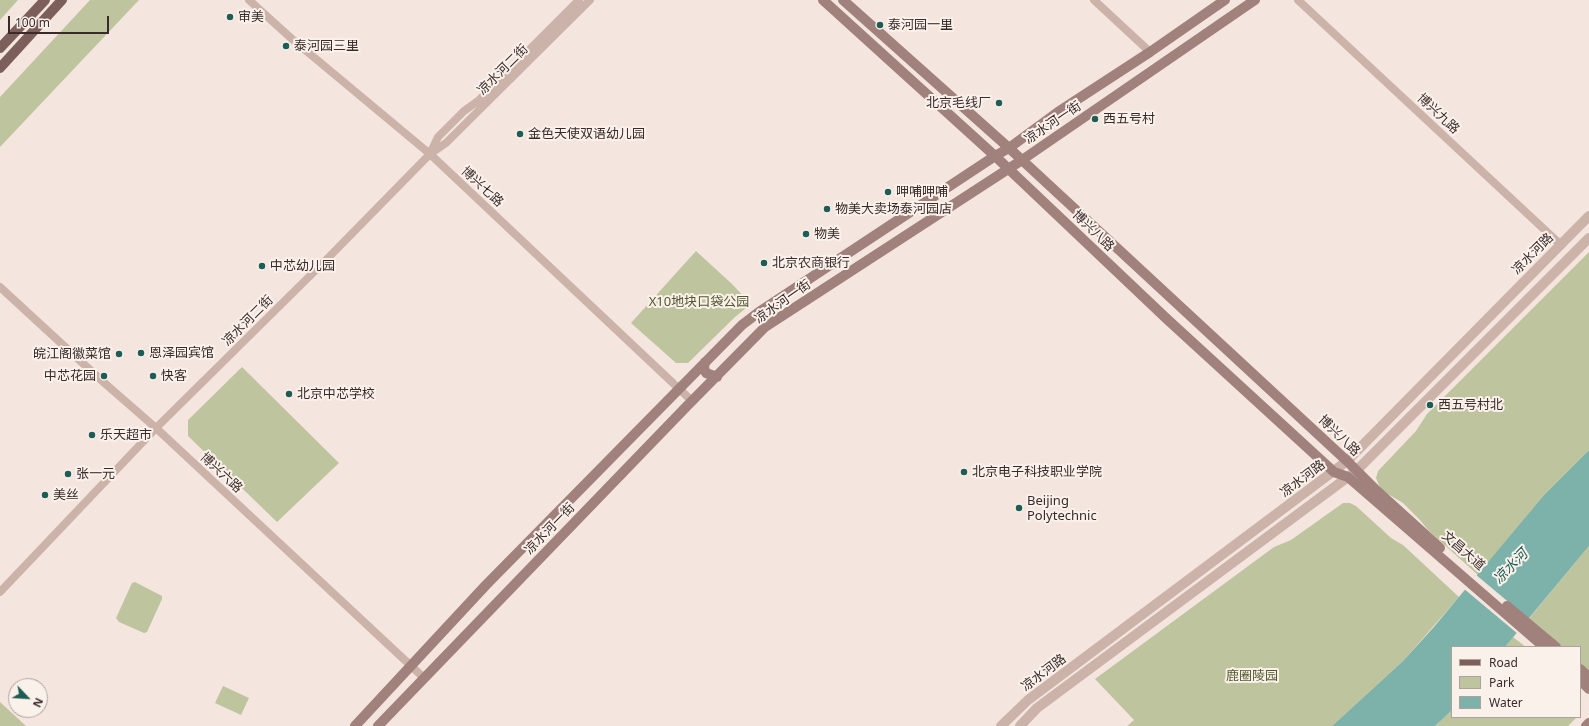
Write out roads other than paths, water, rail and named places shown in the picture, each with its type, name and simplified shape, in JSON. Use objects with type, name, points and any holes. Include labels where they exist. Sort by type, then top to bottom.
[{"type":"main road","points":[[0,48],[45,0]]},
{"type":"main road","points":[[0,68],[62,0]]},
{"type":"main road","name":"博兴八路","points":[[823,0],[1009,168],[1168,320],[1334,472],[1352,474],[1347,461],[1009,148],[843,0]]},
{"type":"main road","name":"凉水河一街","points":[[355,726],[486,585],[742,325],[759,312],[1009,148],[1058,112],[1150,52],[1225,0]]},
{"type":"main road","name":"凉水河一街","points":[[378,726],[692,400],[765,328],[1022,160],[1255,0]]},
{"type":"main road","points":[[705,362],[704,368],[706,373],[717,377]]},
{"type":"main road","name":"文昌大道","points":[[1352,474],[1543,646]]},
{"type":"main road","name":"文昌大道","points":[[1459,570],[1555,646]]},
{"type":"main road","points":[[1581,670],[1589,677]]},
{"type":"main road","points":[[1581,681],[1589,689]]},
{"type":"main road","points":[[1586,726],[1589,723]]},
{"type":"street","name":"博兴七路","points":[[249,0],[292,39],[430,154],[692,400]]},
{"type":"street","name":"凉水河二街","points":[[430,154],[438,137],[464,111],[478,101],[579,0]]},
{"type":"street","name":"凉水河二街","points":[[0,592],[156,428],[328,258],[430,154],[446,143],[590,0]]},
{"type":"street","points":[[1094,0],[1150,52]]},
{"type":"street","name":"博兴九路","points":[[1298,0],[1561,245]]},
{"type":"street","name":"凉水河路","points":[[1001,726],[1028,700],[1347,461],[1589,216]]},
{"type":"street","name":"凉水河路","points":[[1020,726],[1037,708],[1352,474],[1589,238]]},
{"type":"street","name":"博兴六路","points":[[0,287],[101,380],[156,428],[424,678]]},
{"type":"water","name":"凉水河","points":[[1589,450],[1589,546],[1506,646],[1451,646],[1451,711],[1435,726],[1332,726],[1403,661],[1433,628],[1544,495]]},
{"type":"place","name":"审美","points":[[230,17]]},
{"type":"place","name":"泰河园一里","points":[[880,25]]},
{"type":"place","name":"泰河园三里","points":[[286,46]]},
{"type":"place","name":"北京毛线厂","points":[[999,103]]},
{"type":"place","name":"西五号村","points":[[1095,119]]},
{"type":"place","name":"金色天使双语幼儿园","points":[[520,134]]},
{"type":"place","name":"呷哺呷哺","points":[[888,192]]},
{"type":"place","name":"物美大卖场泰河园店","points":[[827,209]]},
{"type":"place","name":"物美","points":[[806,234]]},
{"type":"place","name":"北京农商银行","points":[[764,263]]},
{"type":"place","name":"中芯幼儿园","points":[[262,266]]},
{"type":"place","name":"恩泽园宾馆","points":[[141,353]]},
{"type":"place","name":"皖江阁徽菜馆","points":[[119,354]]},
{"type":"place","name":"中芯花园","points":[[104,376]]},
{"type":"place","name":"快客","points":[[153,376]]},
{"type":"place","name":"北京中芯学校","points":[[289,394]]},
{"type":"place","name":"西五号村北","points":[[1430,405]]},
{"type":"place","name":"乐天超市","points":[[92,435]]},
{"type":"place","name":"北京电子科技职业学院","points":[[964,472]]},
{"type":"place","name":"张一元","points":[[68,474]]},
{"type":"place","name":"美丝","points":[[45,495]]},
{"type":"place","name":"Beijing Polytechnic","points":[[1019,508]]},
{"type":"park label","name":"X10地块口袋公园","points":[[699,302]]},
{"type":"park label","name":"鹿圈陵园","points":[[1252,676]]}]
